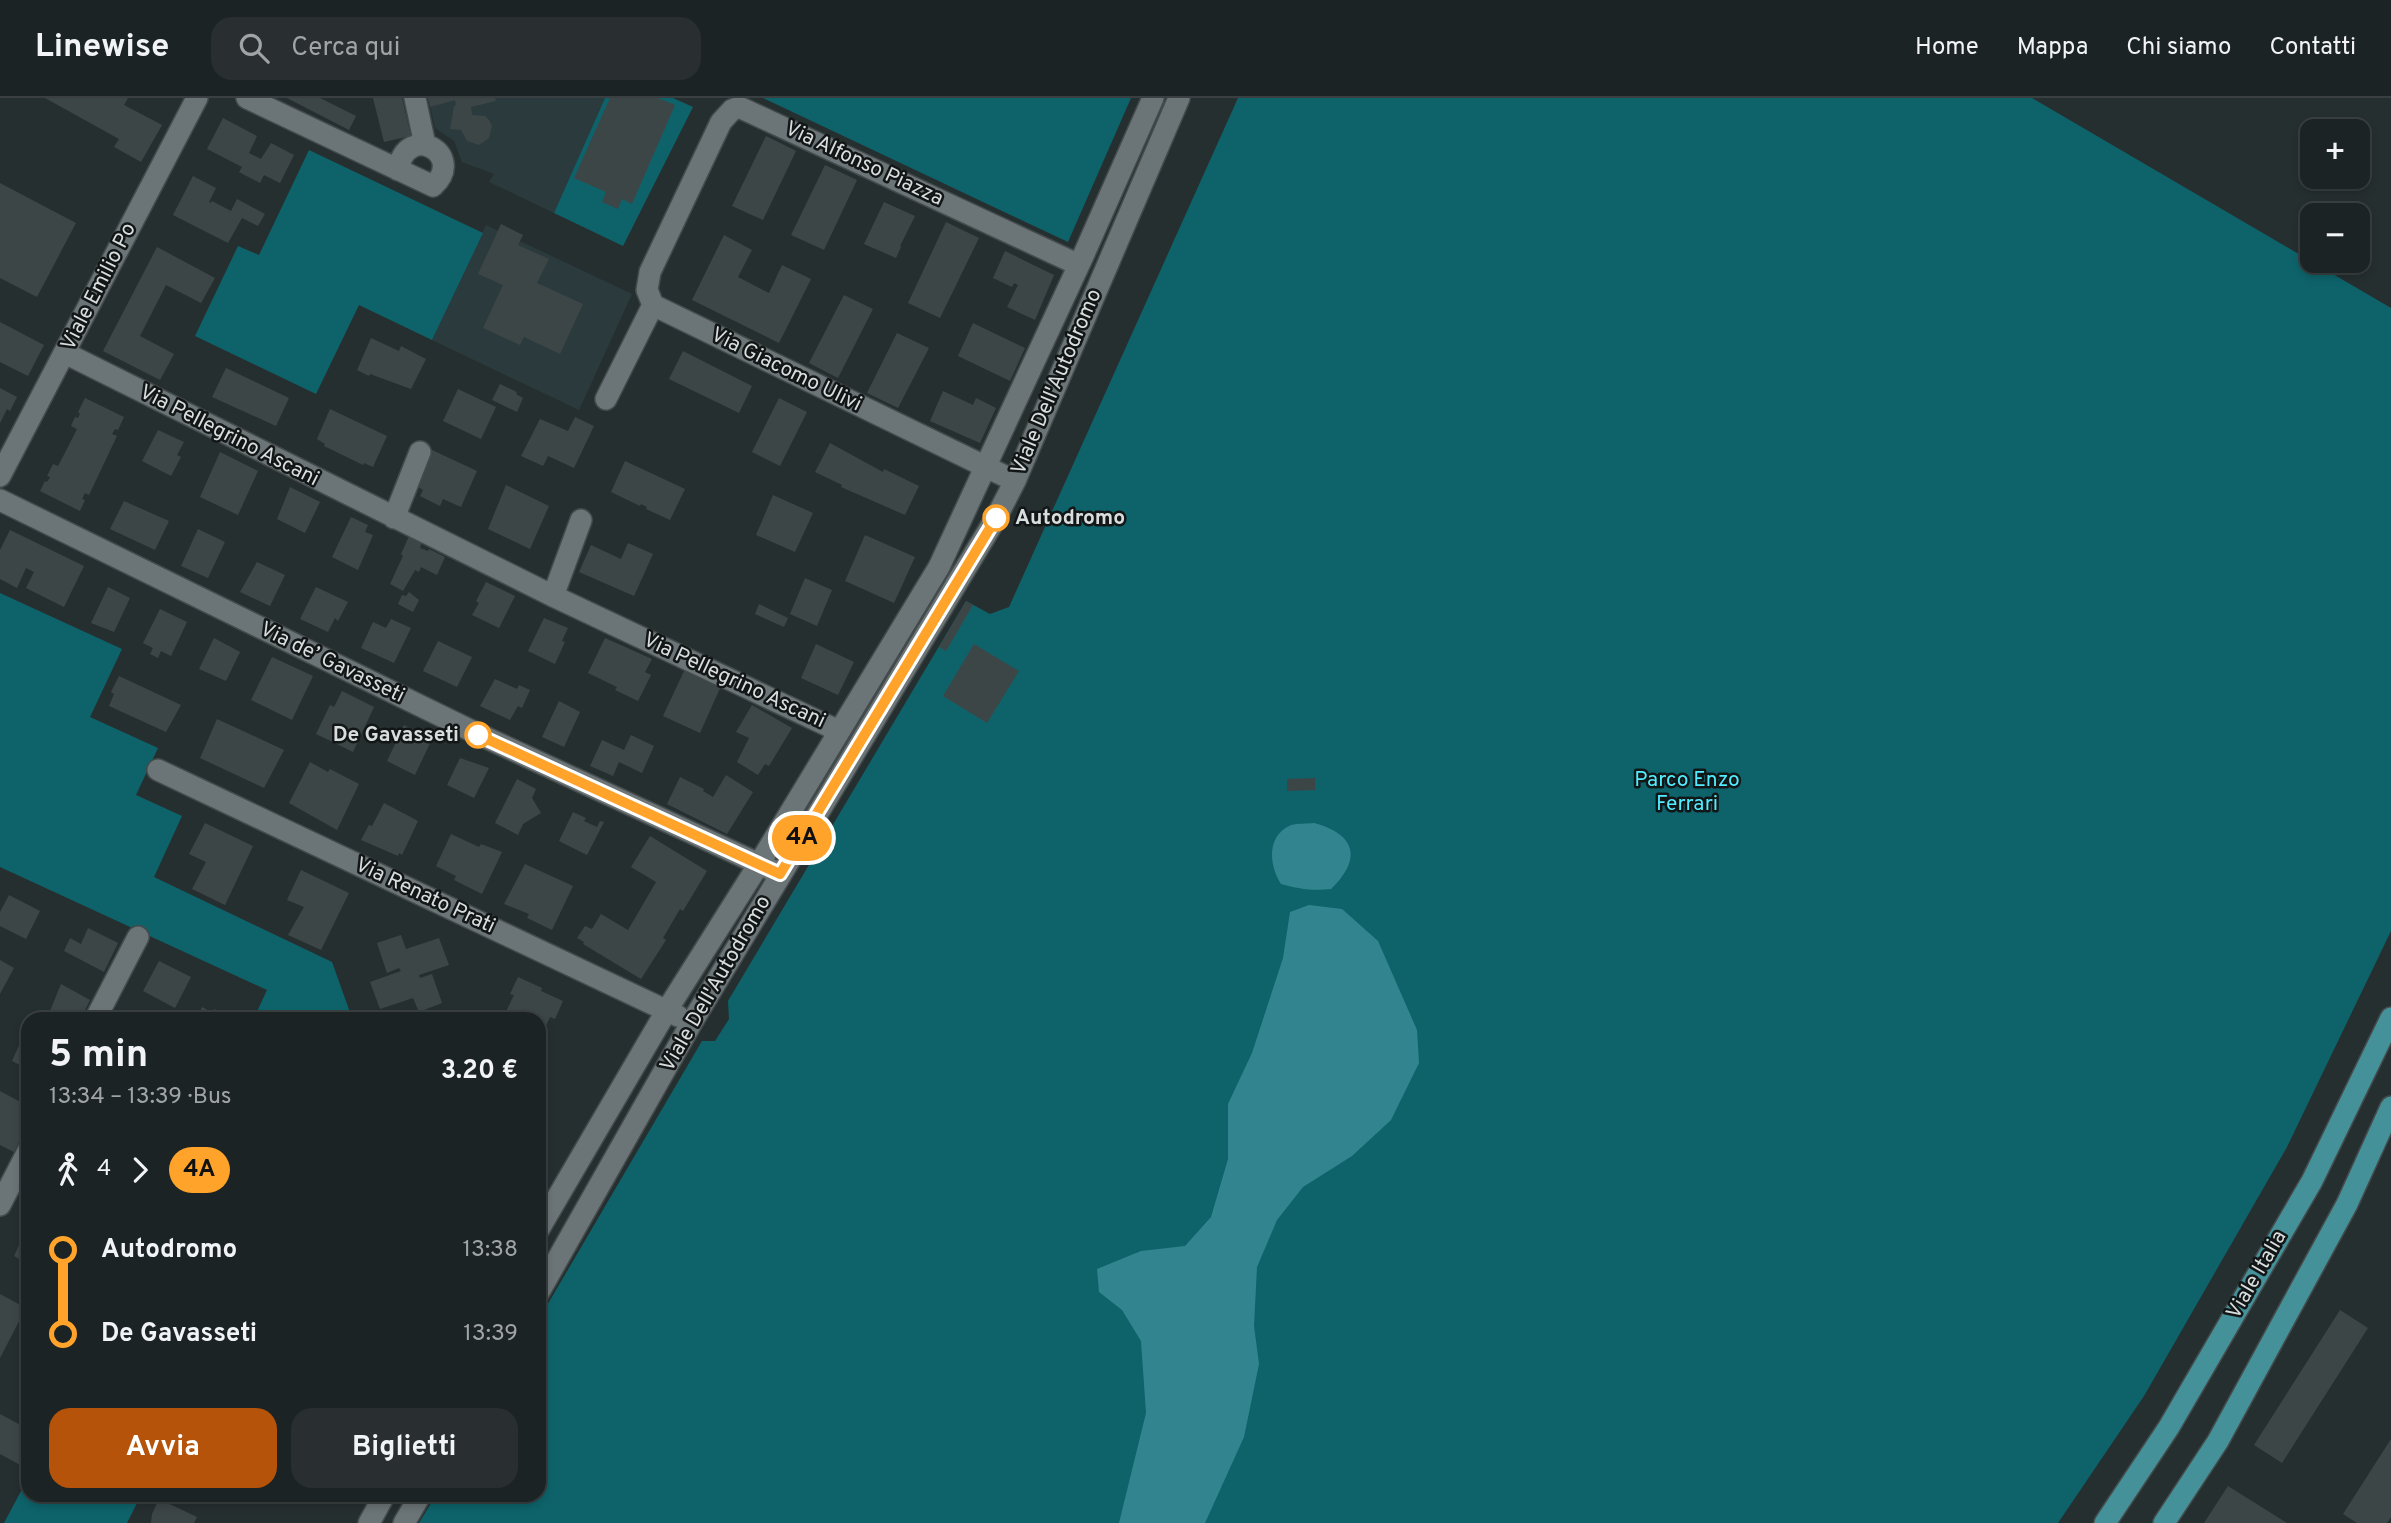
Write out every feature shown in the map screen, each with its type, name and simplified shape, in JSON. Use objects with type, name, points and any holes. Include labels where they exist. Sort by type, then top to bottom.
[{"type":"main road","name":"Viale Italia","points":[[2105,1523],[2169,1427],[2312,1181],[2391,1018]]},
{"type":"main road","name":"Viale Italia","points":[[2164,1523],[2218,1441],[2340,1216],[2391,1107]]},
{"type":"street","name":"Viale Emilio Po","points":[[0,476],[197,98]]},
{"type":"street","points":[[415,98],[425,145]]},
{"type":"street","name":"Viale Dell'Autodromo","points":[[546,1217],[667,1010],[939,567],[1101,218],[1153,98]]},
{"type":"street","name":"Viale Dell'Autodromo","points":[[546,1280],[692,1022],[961,578],[1015,481],[1179,98]]},
{"type":"street","points":[[258,100],[398,170],[433,186],[440,180],[443,162],[433,148],[415,145],[406,150],[400,159],[398,170]]},
{"type":"street","name":"Via Alfonso Piazza","points":[[653,305],[647,290],[650,272],[721,122],[732,110],[739,107],[1079,265]]},
{"type":"street","points":[[1101,218],[1123,229]]},
{"type":"street","points":[[606,399],[653,305]]},
{"type":"street","name":"Via Giacomo Ulivi","points":[[653,305],[1015,481]]},
{"type":"street","name":"Via Pellegrino Ascani","points":[[65,353],[553,596],[839,731]]},
{"type":"street","points":[[394,518],[420,452]]},
{"type":"street","name":"Via de’ Gavasseti","points":[[0,500],[478,734],[780,874]]},
{"type":"street","points":[[553,596],[580,520]]},
{"type":"street","points":[[939,567],[961,578]]},
{"type":"street","name":"Via Renato Prati","points":[[158,770],[692,1022]]},
{"type":"street","points":[[99,1012],[138,937]]},
{"type":"street","points":[[0,1205],[19,1164]]},
{"type":"street","points":[[369,1523],[381,1502]]},
{"type":"street","points":[[404,1523],[416,1502]]},
{"type":"shaded area","points":[[428,98],[605,98],[554,213],[489,182],[494,174],[462,162],[454,141],[435,128]]},
{"type":"shaded area","points":[[486,225],[632,294],[579,410],[432,340]]},
{"type":"shaded area","points":[[1314,823],[1328,828],[1346,841],[1350,848],[1348,867],[1331,889],[1306,889],[1281,884],[1272,860],[1277,836],[1291,825]]},
{"type":"shaded area","points":[[1309,905],[1342,909],[1378,941],[1417,1030],[1419,1063],[1391,1120],[1352,1156],[1303,1187],[1277,1220],[1257,1267],[1254,1326],[1259,1364],[1244,1437],[1205,1523],[1119,1523],[1146,1413],[1141,1341],[1122,1310],[1099,1292],[1097,1269],[1141,1251],[1185,1246],[1211,1217],[1228,1159],[1228,1104],[1252,1053],[1283,958],[1290,912]]},
{"type":"green space","points":[[605,98],[673,98],[693,107],[623,246],[554,213]]},
{"type":"green space","points":[[763,98],[1131,98],[1068,242]]},
{"type":"green space","name":"Parco Enzo Ferrari","points":[[1238,98],[2032,98],[2300,255],[2300,273],[2331,273],[2391,308],[2391,931],[2287,1147],[2144,1396],[2058,1523],[419,1523],[432,1502],[546,1502],[546,1307],[702,1041],[715,1041],[729,1019],[728,1001],[966,601],[990,614],[1009,607]]},
{"type":"green space","points":[[309,150],[483,233],[432,340],[359,305],[316,394],[195,336],[238,246],[259,255]]},
{"type":"green space","points":[[0,593],[122,649],[90,717],[158,748],[136,795],[182,816],[154,877],[332,962],[350,1012],[257,1012],[267,990],[0,867]]},
{"type":"green space","points":[[21,1491],[21,1502],[138,1502],[127,1523],[4,1523]]},
{"type":"building","points":[[45,98],[128,98],[124,105],[162,125],[141,162],[114,147],[119,139]]},
{"type":"building","points":[[287,98],[320,98],[356,116],[349,130]]},
{"type":"building","points":[[373,98],[402,98],[411,136],[384,142]]},
{"type":"building","points":[[428,98],[495,98],[496,101],[471,107],[472,115],[485,116],[489,120],[492,126],[489,138],[479,145],[467,141],[461,130],[450,129],[455,100],[430,107]]},
{"type":"building","points":[[610,98],[658,98],[675,105],[632,204],[622,199],[618,209],[602,202],[606,192],[574,178]]},
{"type":"building","points":[[223,118],[257,136],[249,153],[261,159],[271,143],[294,155],[280,183],[264,175],[260,183],[239,172],[242,167],[207,149]]},
{"type":"building","points":[[766,136],[796,151],[763,220],[732,206]]},
{"type":"building","points":[[825,165],[857,180],[824,250],[791,235]]},
{"type":"building","points":[[193,176],[216,188],[209,202],[231,211],[237,199],[265,214],[258,226],[242,218],[228,243],[173,215]]},
{"type":"building","points":[[0,183],[76,223],[37,297],[0,278]]},
{"type":"building","points":[[884,202],[915,216],[896,258],[864,244]]},
{"type":"building","points":[[946,222],[979,238],[940,318],[908,303]]},
{"type":"building","points":[[501,224],[523,235],[518,245],[549,259],[537,283],[583,304],[560,354],[524,337],[520,345],[483,328],[503,285],[478,274]]},
{"type":"building","points":[[724,235],[752,250],[738,277],[769,293],[782,265],[811,279],[779,343],[692,300]]},
{"type":"building","points":[[157,247],[215,278],[201,303],[166,285],[140,336],[174,354],[160,380],[103,351]]},
{"type":"building","points":[[1005,251],[1054,275],[1035,320],[1007,307],[1018,285],[1014,283],[1012,287],[993,278]]},
{"type":"building","points":[[844,295],[873,309],[838,378],[809,363]]},
{"type":"building","points":[[0,322],[44,345],[28,376],[0,362]]},
{"type":"building","points":[[973,323],[1025,348],[1010,381],[958,356]]},
{"type":"building","points":[[897,333],[929,348],[898,408],[867,393]]},
{"type":"building","points":[[371,338],[399,351],[401,346],[426,359],[411,389],[357,370]]},
{"type":"building","points":[[683,351],[752,386],[739,413],[669,379]]},
{"type":"building","points":[[226,368],[289,398],[276,426],[212,397]]},
{"type":"building","points":[[500,384],[523,398],[517,412],[492,400]]},
{"type":"building","points":[[0,388],[17,397],[0,423]]},
{"type":"building","points":[[458,389],[496,407],[481,439],[443,421]]},
{"type":"building","points":[[943,391],[973,405],[976,398],[996,408],[980,443],[930,421]]},
{"type":"building","points":[[85,398],[124,417],[118,430],[115,429],[112,434],[117,436],[89,495],[85,493],[82,499],[85,500],[80,511],[40,491],[50,477],[47,476],[53,464],[58,466],[77,429],[71,426],[75,417],[78,418],[80,414],[78,412]]},
{"type":"building","points":[[779,398],[807,412],[780,466],[752,452]]},
{"type":"building","points":[[330,409],[387,436],[373,467],[364,463],[363,465],[324,446],[325,444],[317,439]]},
{"type":"building","points":[[575,417],[594,426],[574,468],[548,456],[543,466],[521,456],[540,419],[568,431]]},
{"type":"building","points":[[158,430],[184,442],[177,455],[181,457],[171,476],[142,461]]},
{"type":"building","points":[[830,443],[883,472],[884,469],[919,486],[905,515],[841,487],[842,485],[815,472]]},
{"type":"building","points":[[430,449],[477,471],[461,507],[443,499],[440,506],[420,496],[423,490],[414,484]]},
{"type":"building","points":[[220,452],[258,471],[238,515],[200,497]]},
{"type":"building","points":[[625,461],[685,489],[670,520],[611,492]]},
{"type":"building","points":[[506,485],[549,506],[530,549],[488,529]]},
{"type":"building","points":[[290,487],[320,502],[305,533],[277,519]]},
{"type":"building","points":[[773,495],[813,513],[795,552],[756,535]]},
{"type":"building","points":[[124,501],[169,521],[155,550],[110,529]]},
{"type":"building","points":[[351,517],[368,525],[365,532],[373,535],[358,570],[332,557]]},
{"type":"building","points":[[198,529],[225,542],[208,578],[181,566]]},
{"type":"building","points":[[10,530],[84,566],[64,607],[26,588],[34,572],[26,568],[17,588],[0,579],[0,550]]},
{"type":"building","points":[[865,535],[915,557],[894,603],[845,581]]},
{"type":"building","points":[[409,536],[422,542],[420,548],[429,549],[445,557],[437,575],[421,567],[419,572],[415,570],[403,591],[390,584]]},
{"type":"building","points":[[628,543],[653,554],[634,596],[579,572],[591,545],[621,559]]},
{"type":"building","points":[[257,562],[285,575],[270,606],[240,592]]},
{"type":"building","points":[[805,578],[832,590],[817,626],[790,614]]},
{"type":"building","points":[[486,582],[515,596],[499,628],[472,615]]},
{"type":"building","points":[[108,587],[130,598],[114,632],[91,623]]},
{"type":"building","points":[[316,587],[348,602],[338,621],[335,618],[328,632],[300,619]]},
{"type":"building","points":[[409,592],[419,600],[413,612],[398,604],[402,595],[406,596]]},
{"type":"building","points":[[966,601],[973,605],[946,651],[939,647]]},
{"type":"building","points":[[759,604],[788,618],[784,627],[755,614]]},
{"type":"building","points":[[160,609],[187,622],[171,656],[161,651],[158,658],[150,654],[153,648],[143,643]]},
{"type":"building","points":[[544,618],[568,628],[555,664],[528,651]]},
{"type":"building","points":[[391,619],[411,628],[394,663],[361,648],[373,622],[386,628]]},
{"type":"building","points":[[214,638],[240,652],[226,681],[199,669]]},
{"type":"building","points":[[605,638],[652,659],[645,672],[651,675],[638,701],[588,673]]},
{"type":"building","points":[[438,641],[472,657],[457,687],[423,671]]},
{"type":"building","points":[[816,644],[854,662],[838,695],[801,678]]},
{"type":"building","points":[[974,644],[1019,671],[987,723],[943,696]]},
{"type":"building","points":[[272,657],[313,676],[292,720],[251,700]]},
{"type":"building","points":[[685,669],[721,686],[700,733],[663,716]]},
{"type":"building","points":[[119,676],[181,705],[166,732],[109,706],[114,694],[111,692]]},
{"type":"building","points":[[495,679],[517,689],[519,685],[530,690],[522,708],[518,706],[510,720],[480,706]]},
{"type":"building","points":[[342,691],[374,707],[353,752],[316,734],[330,705],[334,707]]},
{"type":"building","points":[[559,701],[580,712],[564,747],[542,737]]},
{"type":"building","points":[[752,705],[792,728],[769,766],[765,764],[758,775],[737,762],[749,738],[736,732]]},
{"type":"building","points":[[217,719],[284,750],[264,788],[200,758]]},
{"type":"building","points":[[404,725],[432,739],[415,775],[387,761]]},
{"type":"building","points":[[631,735],[654,746],[642,773],[619,762],[613,776],[590,766],[602,740],[624,750]]},
{"type":"building","points":[[460,758],[489,768],[474,798],[447,785]]},
{"type":"building","points":[[310,762],[359,784],[337,830],[289,803]]},
{"type":"building","points":[[726,775],[753,792],[727,834],[667,804],[680,777],[704,789],[703,791],[713,797]]},
{"type":"building","points":[[1315,778],[1315,790],[1287,791],[1287,779]]},
{"type":"building","points":[[517,779],[536,789],[532,798],[541,813],[523,824],[518,835],[495,823]]},
{"type":"building","points":[[384,803],[418,821],[402,855],[399,853],[398,856],[361,840]]},
{"type":"building","points":[[573,812],[597,827],[600,821],[604,822],[587,855],[559,841]]},
{"type":"building","points":[[205,823],[253,846],[225,905],[192,889],[206,862],[189,854]]},
{"type":"building","points":[[451,834],[479,847],[481,844],[502,852],[482,894],[454,880],[456,876],[436,866]]},
{"type":"building","points":[[650,836],[707,871],[683,911],[680,909],[663,938],[666,940],[641,979],[577,938],[585,926],[592,929],[601,914],[628,930],[656,882],[631,867]]},
{"type":"building","points":[[525,864],[573,886],[552,930],[527,918],[529,914],[504,904]]},
{"type":"building","points":[[301,870],[349,893],[321,950],[288,935],[304,907],[287,900]]},
{"type":"building","points":[[9,895],[40,911],[26,939],[0,926],[0,912]]},
{"type":"building","points":[[88,928],[118,943],[104,972],[64,951],[70,938],[81,944]]},
{"type":"building","points":[[401,935],[406,949],[439,938],[449,965],[419,975],[420,978],[432,974],[442,1003],[419,1012],[413,998],[380,1009],[370,982],[401,971],[399,968],[387,973],[377,943]]},
{"type":"building","points":[[0,960],[14,968],[0,994]]},
{"type":"building","points":[[159,961],[191,977],[175,1008],[143,991]]},
{"type":"building","points":[[518,977],[563,1001],[555,1019],[550,1017],[546,1026],[546,1012],[506,1012],[514,995],[510,994]]},
{"type":"building","points":[[61,984],[90,1000],[84,1012],[50,1011]]},
{"type":"building","points":[[202,1007],[212,1012],[200,1012]]},
{"type":"building","points":[[21,1041],[21,1066],[12,1061]]},
{"type":"building","points":[[0,1091],[21,1102],[21,1138],[14,1152],[0,1145]]},
{"type":"building","points":[[21,1240],[21,1260],[14,1256]]},
{"type":"building","points":[[0,1294],[21,1305],[21,1318],[0,1358]]},
{"type":"building","points":[[2340,1310],[2368,1328],[2282,1463],[2254,1445]]},
{"type":"building","points":[[0,1414],[21,1425],[21,1465],[0,1454]]},
{"type":"building","points":[[2391,1439],[2391,1517],[2387,1523],[2357,1523],[2343,1514]]},
{"type":"building","points":[[2228,1486],[2287,1523],[2204,1523]]},
{"type":"building","points":[[158,1502],[165,1502],[197,1517],[194,1523],[151,1523]]},
{"type":"bus line","name":"4A","points":[[478,735],[780,874],[996,518]]},
{"type":"place","name":"Autodromo","points":[[996,518]]},
{"type":"place","name":"De Gavasseti","points":[[478,735]]}]
